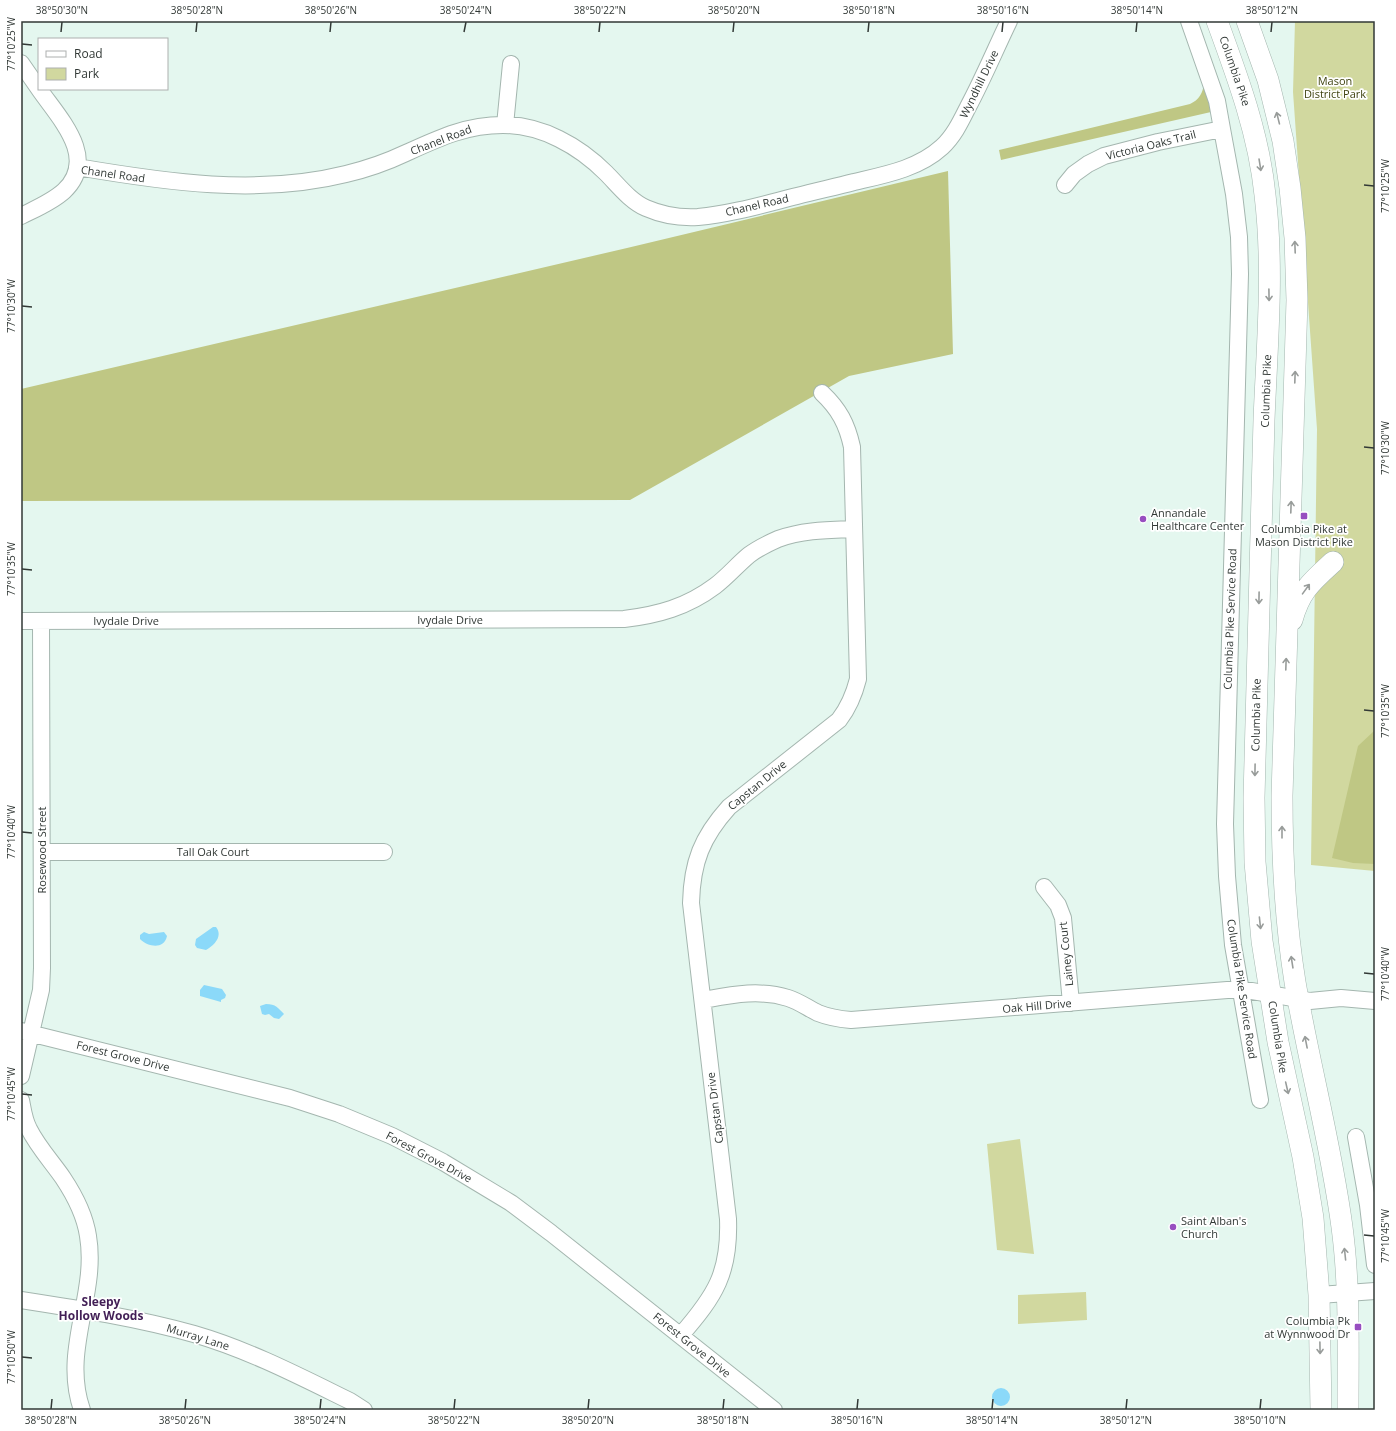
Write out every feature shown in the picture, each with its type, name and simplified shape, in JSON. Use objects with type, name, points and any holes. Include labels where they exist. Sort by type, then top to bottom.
[{"type":"main road","name":"Columbia Pike","points":[[1218,21],[1242,88],[1257,146],[1265,194],[1269,240],[1270,302],[1265,396],[1254,798],[1255,862],[1262,941],[1278,1042],[1303,1158],[1313,1218],[1319,1295],[1321,1410]]},
{"type":"main road","points":[[1246,21],[1268,80],[1283,141],[1295,238],[1297,300],[1282,796],[1282,851],[1285,908],[1298,1000],[1334,1177],[1342,1227],[1347,1293],[1348,1410]]},
{"type":"main road","points":[[1287,638],[1296,605],[1306,588],[1333,562]]},
{"type":"street","name":"Wyndhill Drive","points":[[944,145],[958,127],[1009,21]]},
{"type":"street","name":"Columbia Pike Service Road","points":[[1189,21],[1217,101],[1234,194],[1239,237],[1240,274],[1225,824],[1227,882],[1233,945],[1260,1100]]},
{"type":"street","points":[[21,63],[38,88]]},
{"type":"street","points":[[506,125],[511,64]]},
{"type":"street","points":[[40,90],[70,134],[75,144],[78,155],[77,167]]},
{"type":"street","name":"Chanel Road","points":[[21,216],[63,192],[71,182],[77,167],[148,179],[238,186],[284,185],[316,181],[354,172],[387,161],[429,142],[478,126],[506,125],[531,129],[554,136],[575,147],[593,160],[635,201],[646,208],[665,214],[684,217],[699,217],[742,209],[881,176],[912,166],[928,158],[944,145]]},
{"type":"street","name":"Victoria Oaks Trail","points":[[1065,185],[1074,174],[1088,164],[1104,156],[1158,142],[1222,129]]},
{"type":"street","name":"Capstan Drive","points":[[681,1335],[701,1312],[712,1295],[725,1263],[729,1238],[691,903],[692,883],[697,859],[705,839],[729,806],[839,720],[848,708],[855,694],[858,679],[852,447],[848,430],[840,414],[830,400],[822,393]]},
{"type":"street","name":"Ivydale Drive","points":[[21,622],[624,619],[665,612],[694,600],[714,586],[748,556],[777,540],[806,532],[820,530],[854,530]]},
{"type":"street","name":"Rosewood Street","points":[[21,1076],[26,1032],[41,990],[42,968],[41,622]]},
{"type":"street","name":"Tall Oak Court","points":[[42,852],[384,852]]},
{"type":"street","name":"Lainey Court","points":[[1044,887],[1058,905],[1063,918],[1071,1003]]},
{"type":"street","name":"Oak Hill Drive","points":[[703,1000],[732,995],[757,993],[772,994],[789,999],[818,1013],[834,1018],[851,1020],[1240,989],[1298,1000],[1310,1001],[1341,998],[1375,1001]]},
{"type":"street","name":"Forest Grove Drive","points":[[26,1032],[290,1098],[339,1114],[392,1136],[443,1162],[511,1203],[681,1335],[774,1410]]},
{"type":"street","points":[[21,1100],[28,1128],[37,1144],[71,1191],[84,1217],[88,1237],[90,1258],[88,1280],[75,1357],[75,1380],[82,1410]]},
{"type":"street","points":[[1356,1137],[1368,1205],[1375,1265]]},
{"type":"street","points":[[1319,1295],[1375,1291]]},
{"type":"street","name":"Murray Lane","points":[[21,1300],[146,1321],[195,1334],[259,1358],[340,1396],[364,1410]]},
{"type":"green space","name":"Mason District Park","points":[[1295,21],[1375,21],[1375,871],[1311,865],[1317,429],[1293,92]]},
{"type":"green space","points":[[1204,83],[1211,112],[1001,160],[999,150],[1190,104],[1200,96]]},
{"type":"green space","points":[[948,171],[953,354],[849,376],[630,500],[21,501],[21,389],[627,248]]},
{"type":"green space","points":[[1375,730],[1375,864],[1353,863],[1332,858],[1358,746]]},
{"type":"green space","points":[[1020,1139],[1034,1254],[997,1250],[987,1144]]},
{"type":"green space","points":[[1086,1292],[1087,1320],[1018,1324],[1018,1295]]},
{"type":"water","points":[[213,927],[216,927],[219,934],[215,943],[206,950],[197,948],[195,945],[196,939]]},
{"type":"water","points":[[144,932],[149,934],[164,932],[167,936],[163,944],[155,946],[147,944],[140,939],[140,935]]},
{"type":"water","points":[[204,985],[222,989],[226,995],[225,998],[221,1000],[221,1002],[200,996],[200,990]]},
{"type":"water","points":[[266,1004],[275,1006],[284,1014],[279,1019],[274,1018],[269,1014],[262,1014],[260,1006]]},
{"type":"water","points":[[1001,1388],[1007,1391],[1010,1397],[1007,1403],[1001,1406],[995,1403],[992,1397],[995,1391]]},
{"type":"place","name":"Columbia Pike at Mason District Pike","points":[[1304,516]]},
{"type":"place","name":"Annandale Healthcare Center","points":[[1143,519]]},
{"type":"place","name":"Saint Alban's Church","points":[[1173,1227]]},
{"type":"place","name":"Columbia Pk at Wynnwood Dr","points":[[1358,1327]]},
{"type":"district","name":"Sleepy Hollow Woods","points":[[101,1309]]}]
